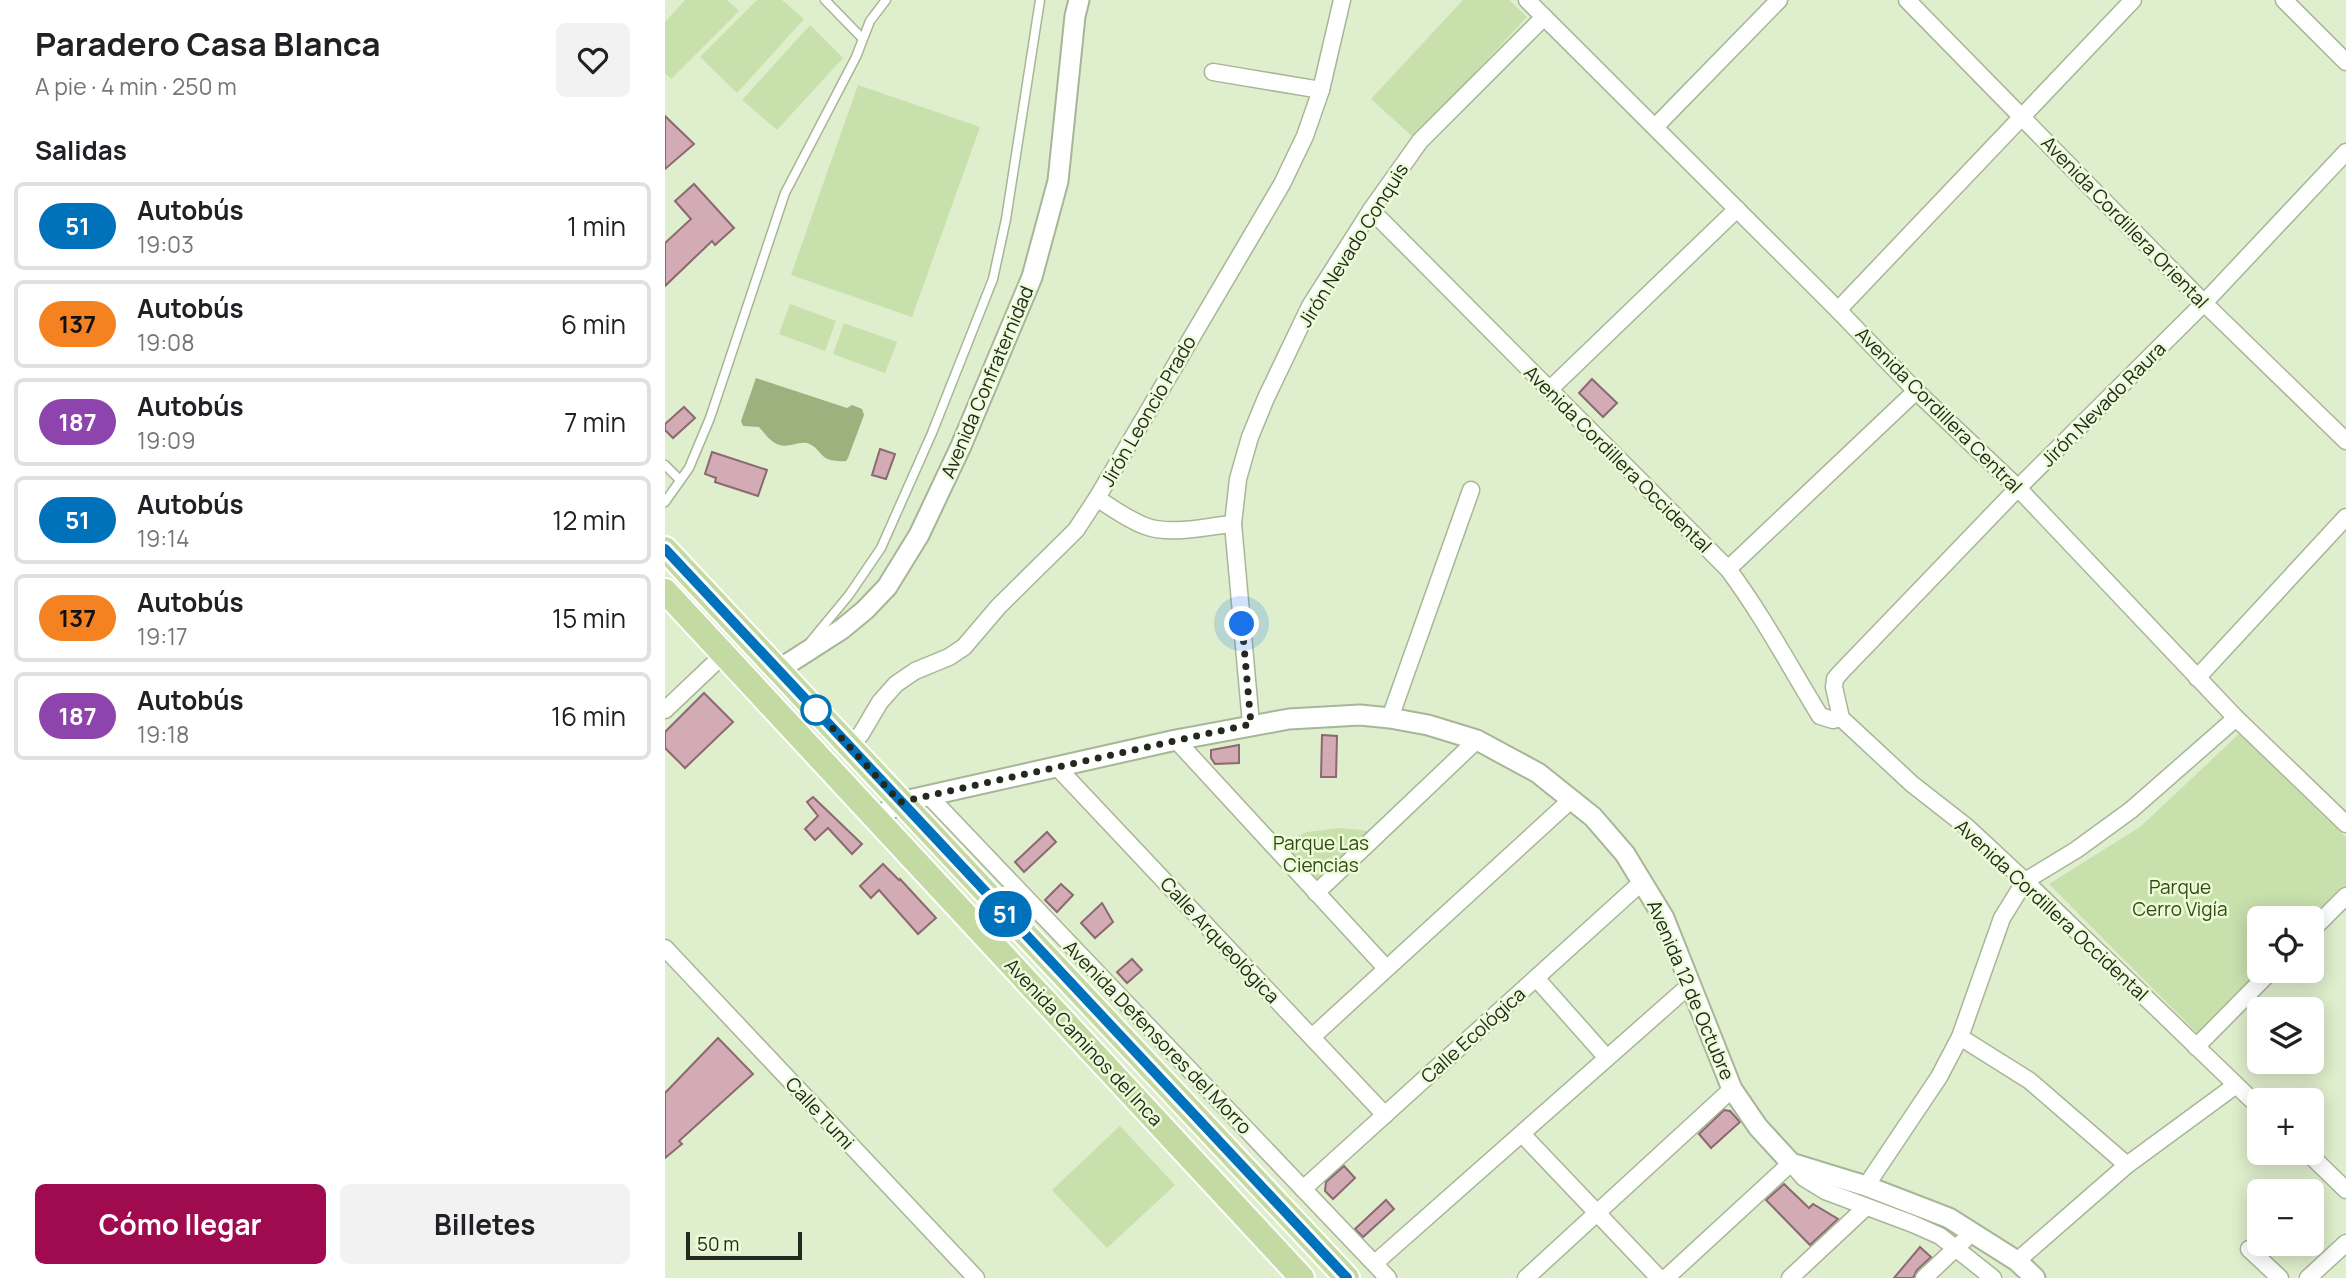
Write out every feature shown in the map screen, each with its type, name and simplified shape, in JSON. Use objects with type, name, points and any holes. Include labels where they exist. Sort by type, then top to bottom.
[{"type":"main road","name":"Avenida Caminos del Inca","points":[[665,549],[1347,1278]]},
{"type":"main road","name":"Avenida Caminos del Inca","points":[[665,591],[1302,1278]]},
{"type":"street","name":"Avenida Confraternidad","points":[[757,691],[778,670],[842,629],[887,587],[919,535],[961,446],[1032,277],[1058,181],[1075,16],[1079,0]]},
{"type":"street","name":"Jirón Leoncio Prado","points":[[849,746],[862,734],[880,702],[896,684],[915,671],[949,657],[964,647],[999,606],[1076,530],[1282,184],[1305,135],[1321,90],[1342,0]]},
{"type":"street","name":"Avenida Cordillera Central","points":[[1527,0],[1916,391],[2018,488],[2236,718],[2346,824]]},
{"type":"street","points":[[1655,127],[1779,0]]},
{"type":"street","name":"Avenida Cordillera Oriental","points":[[1907,0],[2204,303],[2346,441]]},
{"type":"street","points":[[1838,310],[2133,0]]},
{"type":"street","points":[[2284,0],[2346,62]]},
{"type":"street","name":"Jirón Nevado Conquis","points":[[1251,724],[1233,524],[1238,478],[1250,437],[1266,398],[1310,306],[1371,210],[1420,141],[1544,17]]},
{"type":"street","points":[[1213,72],[1321,90]]},
{"type":"street","name":"Jirón Nevado Raura","points":[[1841,718],[1834,687],[1835,679],[1841,672],[2018,488],[2204,303],[2346,152]]},
{"type":"street","points":[[1549,390],[1737,209]]},
{"type":"street","name":"Avenida Cordillera Occidental","points":[[1371,210],[1728,569],[1755,605],[1776,646],[1820,716],[1833,720],[1841,718],[1912,784],[1966,827],[2247,1096]]},
{"type":"street","points":[[1728,569],[1916,391]]},
{"type":"street","points":[[1390,718],[1471,491]]},
{"type":"street","points":[[1097,498],[1146,527],[1180,529],[1233,524]]},
{"type":"street","points":[[2197,677],[2346,517]]},
{"type":"street","points":[[665,710],[723,654]]},
{"type":"street","name":"Avenida 12 de Octubre","points":[[876,820],[900,802],[1251,724],[1360,715],[1428,725],[1477,740],[1538,773],[1572,799],[1607,832],[1643,881],[1664,918],[1733,1089],[1758,1128],[1791,1163],[1814,1186],[1940,1236],[1993,1278]]},
{"type":"street","points":[[1866,1186],[1939,1077],[1960,1037],[2002,918],[2025,881],[2076,850],[2131,810],[2236,718]]},
{"type":"street","points":[[1176,740],[1386,968]]},
{"type":"street","points":[[1316,893],[1477,740]]},
{"type":"street","name":"Calle Arqueológica","points":[[1056,766],[1385,1115]]},
{"type":"street","name":"Avenida Defensores del Morro","points":[[928,795],[1388,1278]]},
{"type":"street","points":[[1312,1037],[1572,799]]},
{"type":"street","name":"Calle Ecológica","points":[[1303,1189],[1643,881]]},
{"type":"street","points":[[2324,918],[2346,896]]},
{"type":"street","name":"Calle Tumi","points":[[665,948],[966,1275]]},
{"type":"street","points":[[1536,978],[1607,1058]]},
{"type":"street","points":[[2196,1047],[2259,983]]},
{"type":"street","points":[[1375,1264],[1691,984]]},
{"type":"street","points":[[1960,1037],[2030,1081],[2070,1113],[2127,1166]]},
{"type":"street","points":[[2017,1261],[2127,1166],[2236,1085]]},
{"type":"street","points":[[1525,1278],[1733,1089]]},
{"type":"street","points":[[1522,1133],[1659,1278]]},
{"type":"street","points":[[1666,1278],[1791,1163]]},
{"type":"street","name":"Avenida 12 de Octubre","points":[[1791,1163],[1866,1186],[1949,1218],[2017,1261],[2035,1278]]},
{"type":"street","points":[[2320,1165],[2346,1190]]},
{"type":"street","points":[[1790,1278],[1865,1208]]},
{"type":"street","points":[[1924,1278],[1973,1232]]},
{"type":"street","points":[[2308,1278],[2346,1243]]},
{"type":"street","points":[[2256,1256],[2280,1278]]},
{"type":"lane","points":[[825,0],[862,38]]},
{"type":"lane","points":[[665,502],[689,468],[711,418],[785,193],[856,57],[870,21],[886,0]]},
{"type":"lane","points":[[800,654],[849,595],[881,548],[932,433],[993,279],[1006,219],[1041,0]]},
{"type":"lane","points":[[665,465],[680,480]]},
{"type":"green space","points":[[685,0],[727,0],[739,11],[671,79],[665,73],[665,22]]},
{"type":"green space","points":[[757,0],[782,0],[804,19],[737,93],[700,57]]},
{"type":"green space","points":[[1463,0],[1509,0],[1527,17],[1414,138],[1371,99]]},
{"type":"green space","points":[[810,25],[843,58],[777,130],[742,100]]},
{"type":"green space","points":[[858,85],[980,127],[912,317],[791,275]]},
{"type":"green space","points":[[790,304],[836,321],[825,351],[779,334]]},
{"type":"green space","points":[[844,323],[897,342],[885,373],[833,354]]},
{"type":"green space","name":"Parque Cerro Vigía","points":[[2239,734],[2346,837],[2346,889],[2324,911],[2324,906],[2247,906],[2247,983],[2252,983],[2200,1036],[2049,884],[2140,827]]},
{"type":"green space","name":"Parque Las Ciencias","points":[[1341,828],[1370,831],[1316,883],[1281,844],[1307,832]]},
{"type":"green space","points":[[1120,1126],[1175,1185],[1107,1248],[1052,1190]]},
{"type":"shaded area","points":[[756,378],[847,408],[852,405],[862,409],[864,415],[846,461],[825,458],[807,443],[781,445],[772,441],[759,427],[743,426],[741,421]]},
{"type":"building","points":[[665,116],[694,144],[665,169]]},
{"type":"building","points":[[694,184],[734,228],[715,245],[712,241],[665,286],[665,243],[691,219],[675,201]]},
{"type":"building","points":[[1592,379],[1617,403],[1603,417],[1579,393]]},
{"type":"building","points":[[684,407],[695,418],[673,438],[665,430],[665,424]]},
{"type":"building","points":[[880,449],[895,454],[886,479],[872,475]]},
{"type":"building","points":[[712,452],[767,470],[758,496],[715,482],[716,478],[705,474]]},
{"type":"building","points":[[704,693],[733,722],[685,768],[665,748],[665,732]]},
{"type":"building","points":[[1322,735],[1337,736],[1336,777],[1321,777]]},
{"type":"building","points":[[1239,745],[1239,763],[1215,764],[1211,758],[1211,750]]},
{"type":"building","points":[[813,797],[862,844],[852,854],[828,828],[815,840],[805,829],[818,816],[807,802]]},
{"type":"building","points":[[1047,832],[1056,842],[1024,872],[1015,862]]},
{"type":"building","points":[[883,864],[936,918],[918,934],[879,890],[871,898],[860,886]]},
{"type":"building","points":[[1061,884],[1073,895],[1057,912],[1045,900]]},
{"type":"building","points":[[1102,903],[1113,922],[1095,938],[1081,923]]},
{"type":"building","points":[[1132,959],[1142,970],[1127,983],[1117,972]]},
{"type":"building","points":[[718,1038],[753,1074],[679,1141],[682,1144],[665,1158],[665,1093]]},
{"type":"building","points":[[1724,1110],[1730,1111],[1740,1122],[1711,1148],[1699,1134]]},
{"type":"building","points":[[1344,1166],[1355,1178],[1333,1199],[1325,1191],[1326,1182]]},
{"type":"building","points":[[1784,1184],[1809,1208],[1813,1204],[1838,1219],[1810,1245],[1766,1200]]},
{"type":"building","points":[[1386,1200],[1394,1209],[1363,1237],[1355,1229]]},
{"type":"building","points":[[1920,1247],[1931,1257],[1917,1270],[1913,1278],[1894,1278]]},
{"type":"bus line","name":"51","points":[[665,549],[1347,1278]]},
{"type":"route","points":[[816,710],[900,802],[1251,724],[1242,624]]}]
